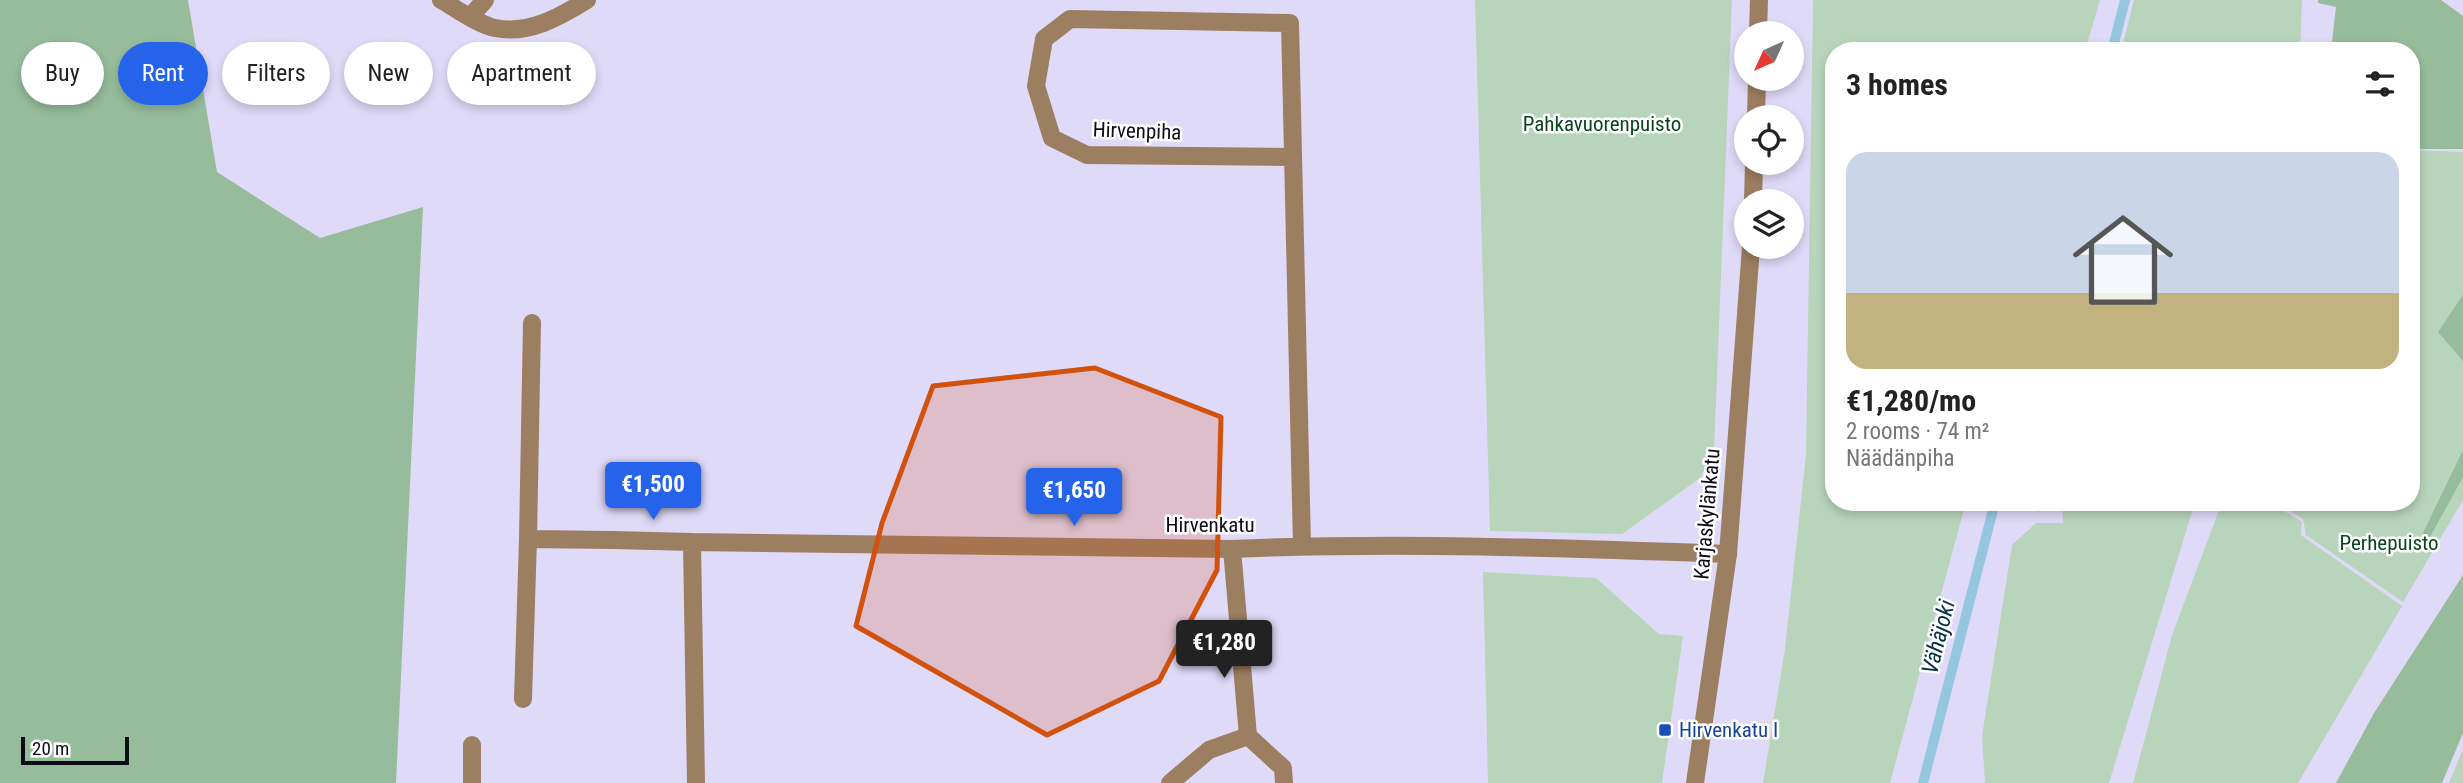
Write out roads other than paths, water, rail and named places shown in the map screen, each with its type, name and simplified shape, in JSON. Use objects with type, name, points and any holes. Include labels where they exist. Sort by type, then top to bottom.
[{"type":"street","points":[[441,0],[493,28],[522,30],[563,16],[587,0]]},
{"type":"street","points":[[471,16],[485,0]]},
{"type":"street","points":[[1758,21],[1759,0]]},
{"type":"street","name":"Hirvenpiha","points":[[1292,157],[1087,155],[1052,138],[1036,86],[1044,39],[1070,19],[1290,23],[1303,546]]},
{"type":"street","name":"Karjaskylänkatu","points":[[1695,783],[1728,554],[1750,259]]},
{"type":"street","points":[[523,699],[532,323]]},
{"type":"street","name":"Hirvenkatu","points":[[528,539],[1233,549],[1303,546],[1570,548],[1728,554]]},
{"type":"street","points":[[692,542],[696,783]]},
{"type":"street","points":[[1233,549],[1248,736],[1283,768],[1284,783]]},
{"type":"street","points":[[1170,783],[1209,750],[1248,736]]},
{"type":"street","points":[[472,745],[472,783]]},
{"type":"waterway","name":"Vähäjoki","points":[[2114,42],[2125,0]]},
{"type":"waterway","name":"Vähäjoki","points":[[1923,783],[1993,511]]},
{"type":"place","name":"Hirvenkatu I","points":[[1665,730]]},
{"type":"park label","name":"Pahkavuorenpuisto","points":[[1602,124]]},
{"type":"park label","name":"Perhepuisto","points":[[2389,543]]}]
